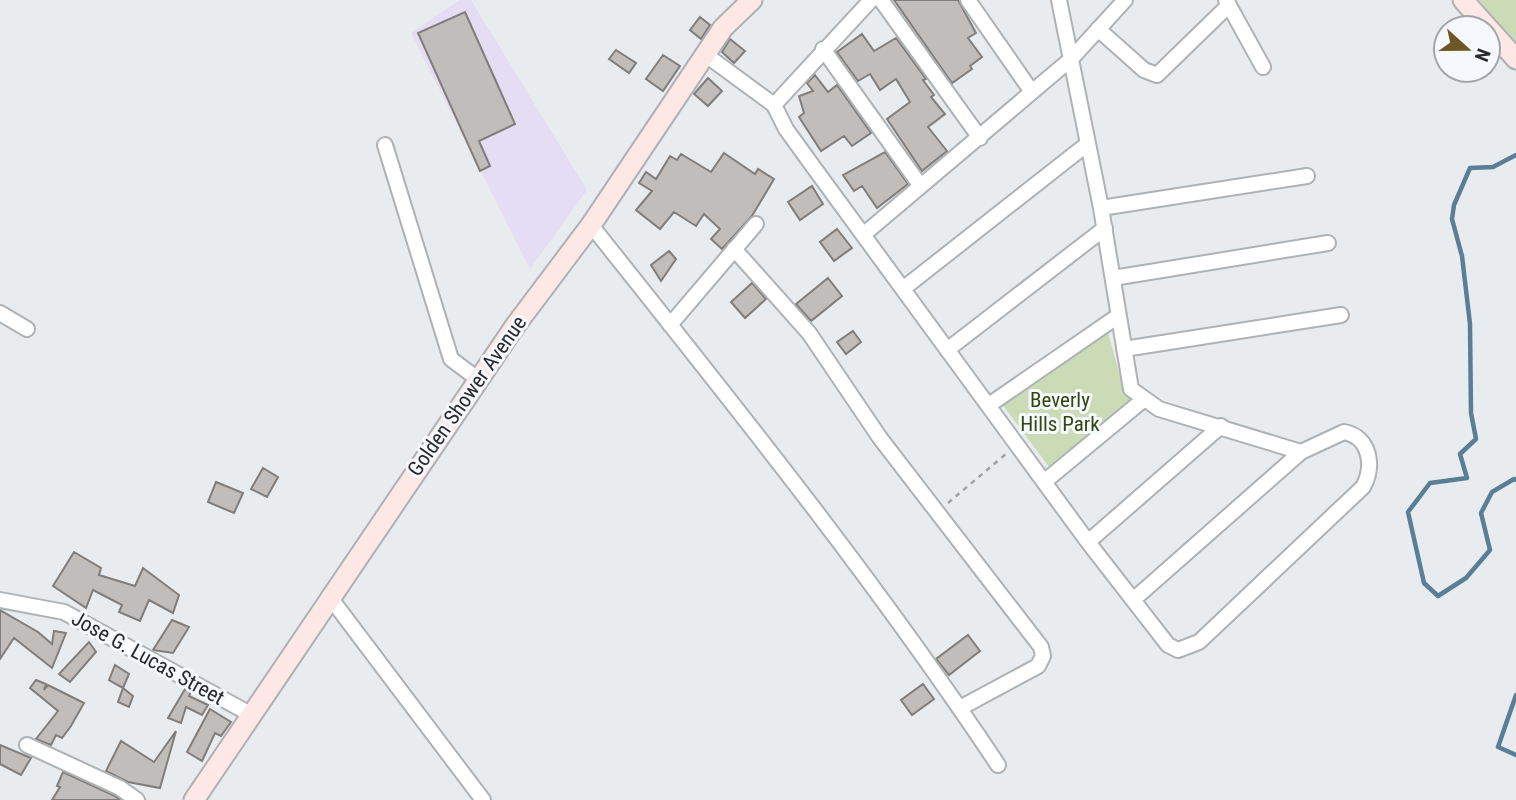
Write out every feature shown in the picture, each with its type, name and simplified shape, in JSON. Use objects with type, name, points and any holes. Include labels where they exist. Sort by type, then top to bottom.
[{"type":"street","name":"Golden Shower Avenue","points":[[194,800],[329,596],[515,326],[591,225],[723,28],[752,0]]},
{"type":"street","points":[[774,105],[871,0]]},
{"type":"street","points":[[881,0],[980,138]]},
{"type":"street","points":[[968,0],[1032,92]]},
{"type":"street","points":[[1059,0],[1086,145],[1105,228],[1128,381],[1143,400],[1175,415],[1221,426],[1301,453]]},
{"type":"street","points":[[863,235],[1071,59],[1125,0]]},
{"type":"street","points":[[1463,0],[1516,59]]},
{"type":"street","points":[[1098,29],[1144,70],[1157,75],[1227,3],[1264,67]]},
{"type":"street","points":[[823,49],[920,185]]},
{"type":"street","points":[[706,55],[774,105],[786,129],[863,235],[1088,542],[1133,600],[1168,645],[1178,650],[1199,642],[1363,487],[1370,473],[1370,460],[1363,444],[1351,433],[1333,436],[1301,453],[1133,600]]},
{"type":"street","points":[[385,145],[445,345],[458,368],[479,380]]},
{"type":"street","points":[[904,288],[1086,145]]},
{"type":"street","points":[[1101,208],[1307,176]]},
{"type":"street","points":[[670,324],[756,224]]},
{"type":"street","points":[[591,225],[802,492],[960,708],[998,765]]},
{"type":"street","points":[[947,350],[1105,228]]},
{"type":"street","points":[[1113,278],[1328,243]]},
{"type":"street","points":[[734,249],[809,333],[880,438],[1028,629],[1043,656],[1038,666],[1027,673],[960,708]]},
{"type":"street","points":[[0,313],[27,329]]},
{"type":"street","points":[[1124,349],[1340,315]]},
{"type":"street","points":[[989,405],[1118,316]]},
{"type":"street","points":[[1044,482],[1143,400]]},
{"type":"street","points":[[1088,542],[1221,426]]},
{"type":"street","points":[[329,596],[482,800]]},
{"type":"street","name":"Jose G. Lucas Street","points":[[0,600],[64,612],[252,715]]},
{"type":"street","points":[[27,745],[120,788],[137,800]]},
{"type":"path","points":[[938,512],[1017,444]]},
{"type":"shaded area","points":[[459,0],[471,0],[587,190],[530,269],[411,33]]},
{"type":"green space","points":[[1477,0],[1516,0],[1516,47],[1502,30],[1502,14],[1489,14]]},
{"type":"green space","name":"Beverly Hills Park","points":[[1107,328],[1122,384],[1139,399],[1052,471],[1002,404]]},
{"type":"building","points":[[894,0],[958,0],[976,33],[968,38],[982,57],[970,66],[972,69],[952,83]]},
{"type":"building","points":[[465,12],[515,124],[479,141],[490,166],[480,171],[418,33]]},
{"type":"building","points":[[700,17],[710,25],[701,39],[690,30]]},
{"type":"building","points":[[862,34],[874,51],[896,38],[926,79],[923,80],[934,95],[931,97],[945,114],[928,127],[947,151],[922,171],[887,119],[910,102],[896,79],[880,90],[870,74],[858,81],[837,52]]},
{"type":"building","points":[[730,39],[745,51],[734,63],[722,52]]},
{"type":"building","points":[[616,50],[636,63],[629,73],[609,59]]},
{"type":"building","points":[[663,55],[680,66],[663,91],[646,79]]},
{"type":"building","points":[[815,75],[828,92],[837,85],[871,133],[852,146],[844,136],[821,151],[799,117],[804,113],[799,96],[813,91],[807,83]]},
{"type":"building","points":[[708,78],[722,91],[708,106],[694,94]]},
{"type":"building","points":[[885,152],[908,184],[877,208],[862,186],[854,191],[843,175]]},
{"type":"building","points":[[724,153],[755,174],[758,169],[774,179],[752,216],[722,249],[711,239],[720,229],[704,214],[696,226],[674,212],[660,229],[636,210],[652,191],[639,183],[646,172],[656,179],[670,156],[677,160],[681,154],[711,172]]},
{"type":"building","points":[[812,186],[823,204],[800,220],[788,202]]},
{"type":"building","points":[[837,229],[852,248],[834,261],[820,242]]},
{"type":"building","points":[[669,251],[676,259],[661,281],[651,265]]},
{"type":"building","points":[[828,278],[842,296],[811,321],[796,304]]},
{"type":"building","points":[[752,283],[766,299],[745,318],[731,302]]},
{"type":"building","points":[[853,331],[861,342],[846,354],[837,342]]},
{"type":"building","points":[[263,468],[278,477],[267,497],[251,489]]},
{"type":"building","points":[[216,482],[243,493],[234,513],[208,502]]},
{"type":"building","points":[[74,552],[101,568],[99,575],[135,586],[143,568],[179,595],[173,613],[149,600],[140,621],[119,612],[122,605],[93,590],[86,608],[53,586]]},
{"type":"building","points":[[0,610],[38,632],[52,644],[54,631],[66,633],[52,668],[14,638],[0,659]]},
{"type":"building","points":[[172,620],[189,627],[173,653],[153,650]]},
{"type":"building","points":[[968,635],[980,651],[949,675],[936,659]]},
{"type":"building","points":[[89,642],[96,652],[70,682],[59,674]]},
{"type":"building","points":[[115,665],[129,674],[123,688],[109,680]]},
{"type":"building","points":[[36,680],[46,684],[44,690],[48,685],[84,703],[62,738],[56,735],[51,745],[36,739],[58,711],[30,688]]},
{"type":"building","points":[[923,684],[934,699],[912,715],[901,700]]},
{"type":"building","points":[[123,688],[133,696],[129,707],[118,702]]},
{"type":"building","points":[[185,689],[191,692],[189,696],[208,705],[202,715],[186,707],[181,723],[168,718]]},
{"type":"building","points":[[210,709],[231,722],[221,736],[215,733],[202,761],[187,752]]},
{"type":"building","points":[[176,731],[160,788],[128,782],[106,771],[121,741],[154,762]]},
{"type":"building","points":[[0,745],[31,758],[21,775],[0,764]]},
{"type":"building","points":[[63,772],[120,800],[52,800],[60,787],[57,786]]},
{"type":"waterway","points":[[1516,155],[1493,167],[1470,168],[1454,205],[1452,219],[1462,256],[1470,324],[1471,413],[1476,439],[1460,454],[1467,478],[1430,483],[1408,512],[1424,583],[1438,596],[1466,578],[1490,550],[1481,513],[1492,492],[1516,480]]},
{"type":"waterway","points":[[1516,695],[1498,747],[1516,755]]}]
